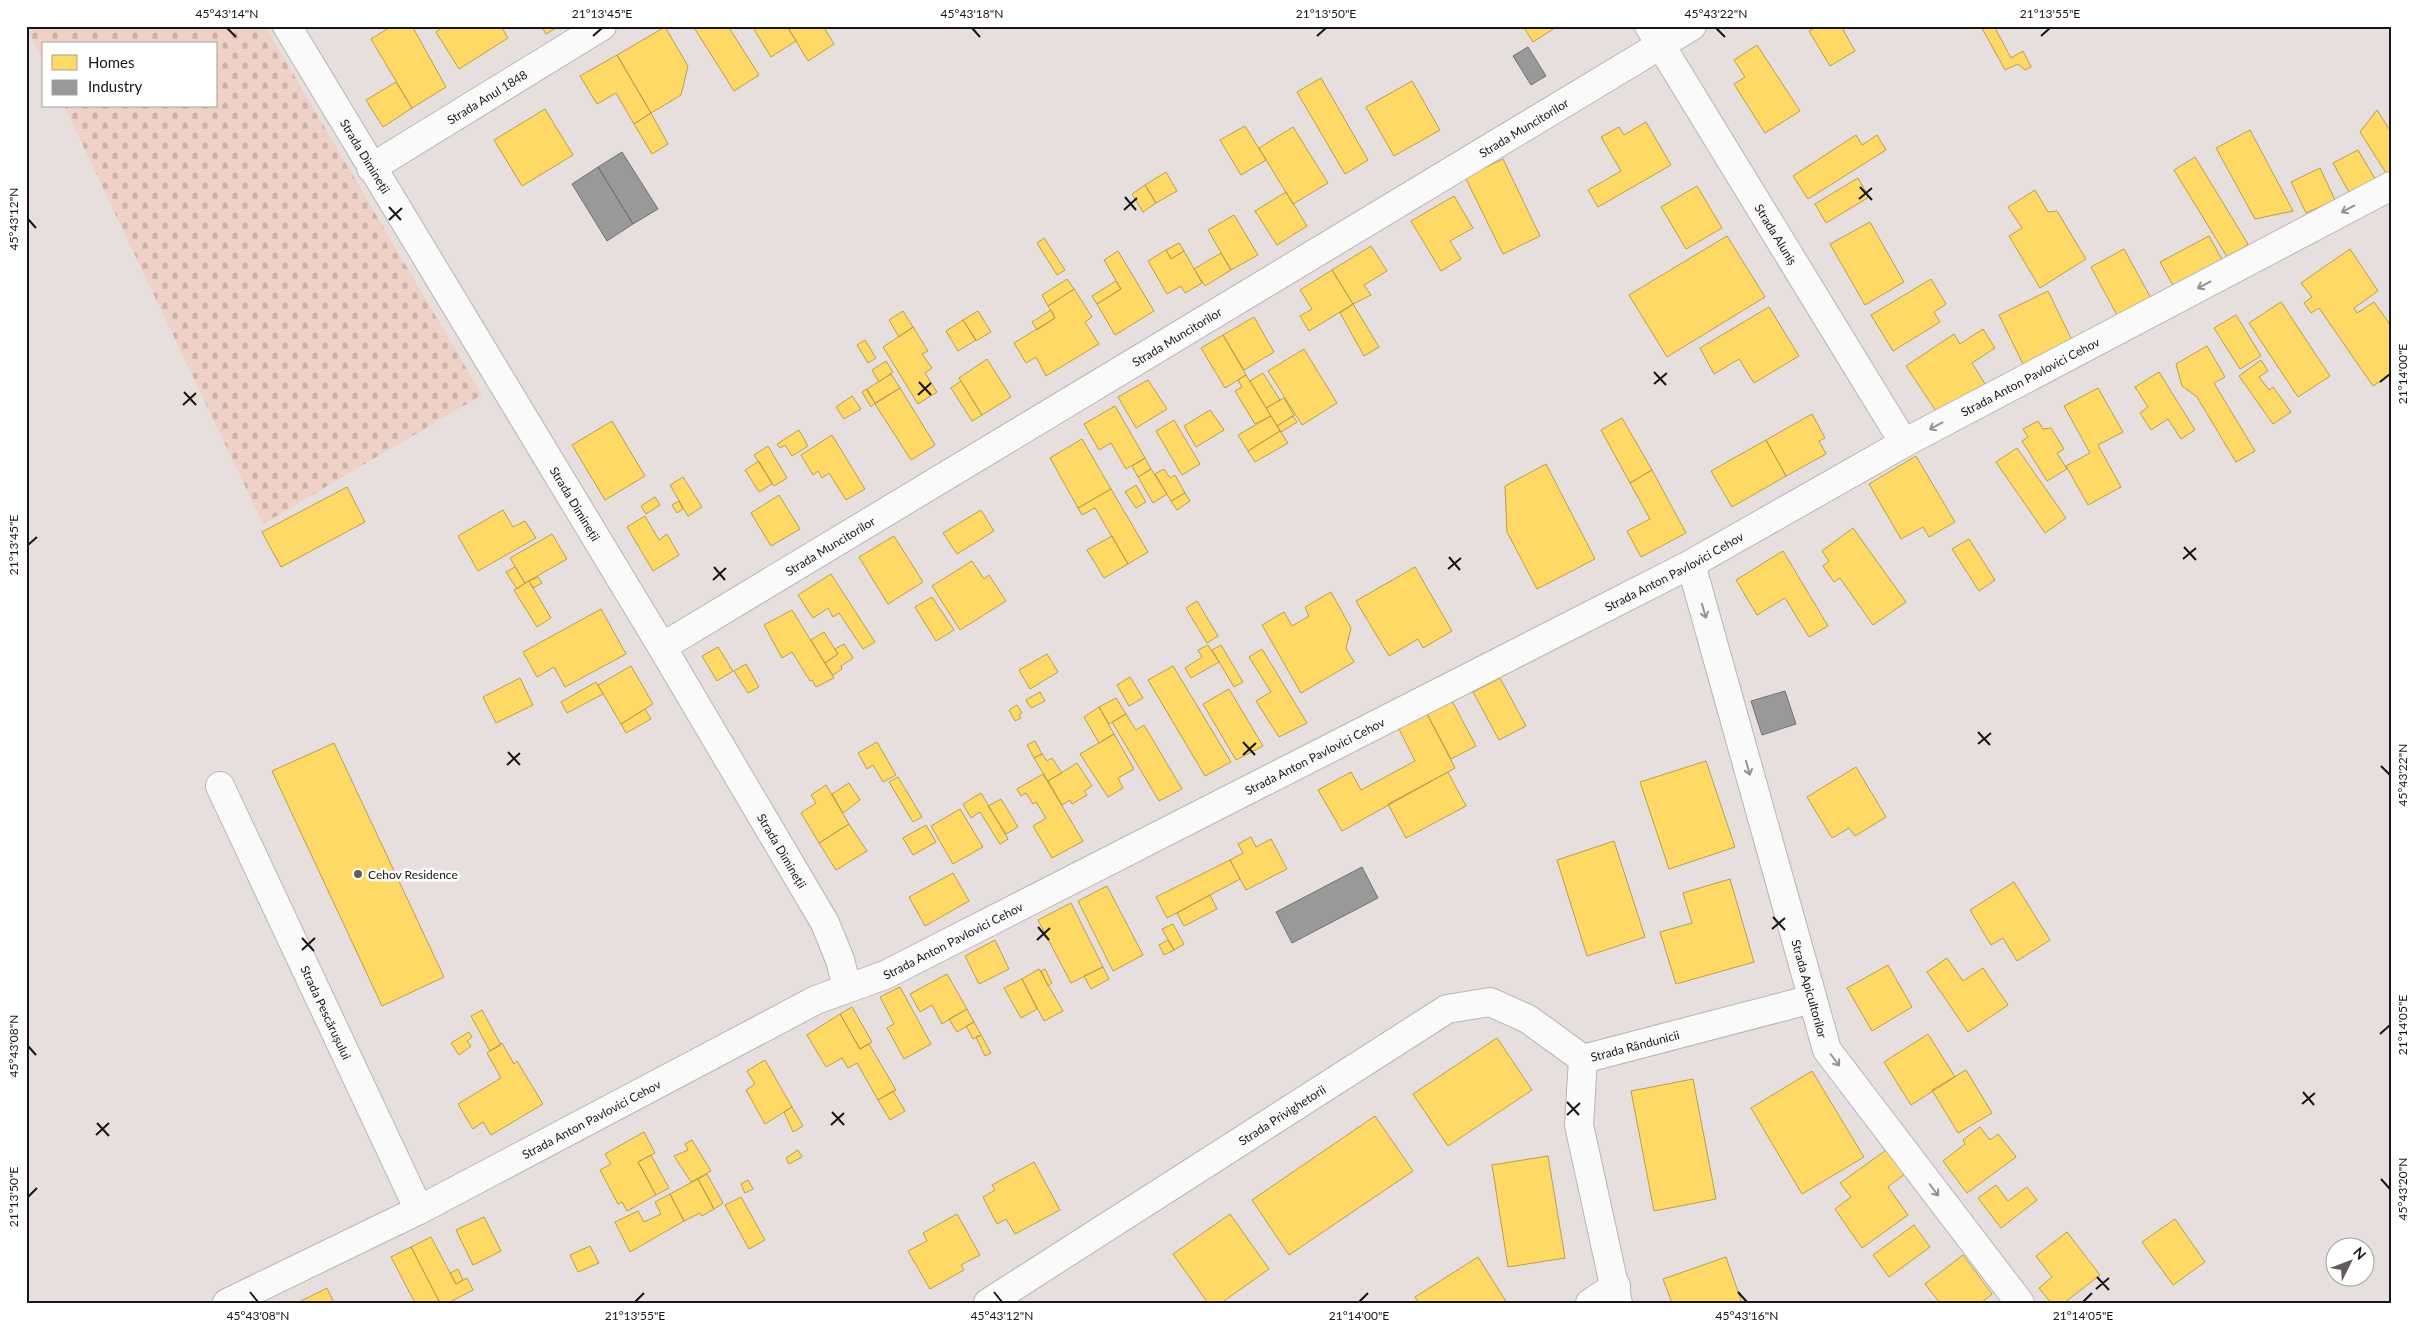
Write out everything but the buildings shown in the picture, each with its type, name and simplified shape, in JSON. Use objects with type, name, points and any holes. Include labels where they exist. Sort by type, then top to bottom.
[{"type":"street","name":"Strada Dimineții","points":[[287,26],[662,647],[825,923],[847,987]]},
{"type":"street","name":"Strada Anul 1848","points":[[371,168],[602,26]]},
{"type":"street","name":"Strada Muncitorilor","points":[[662,647],[1654,36],[1692,26]]},
{"type":"street","name":"Strada Aluniș","points":[[1654,36],[1904,443]]},
{"type":"street","name":"Strada Anton Pavlovici Cehov","points":[[227,1303],[419,1210],[816,1000],[847,987],[885,975],[1691,564],[1904,443],[2391,186]]},
{"type":"street","name":"Strada Apicultorilor","points":[[1691,564],[1827,1050],[2020,1303]]},
{"type":"street","name":"Strada Pescărușului","points":[[220,786],[419,1210]]},
{"type":"street","name":"Strada Rândunicii","points":[[1617,1294],[1579,1125],[1583,1059],[1812,999]]},
{"type":"street","name":"Strada Privighetorii","points":[[988,1303],[1447,1009],[1490,1002],[1528,1019],[1583,1059]]},
{"type":"street","points":[[1590,1303],[1617,1294]]},
{"type":"green space","points":[[26,26],[265,26],[482,395],[263,524],[65,108],[218,108],[218,42],[42,42],[42,60]]},
{"type":"place","name":"Cehov Residence","points":[[358,874]]}]
